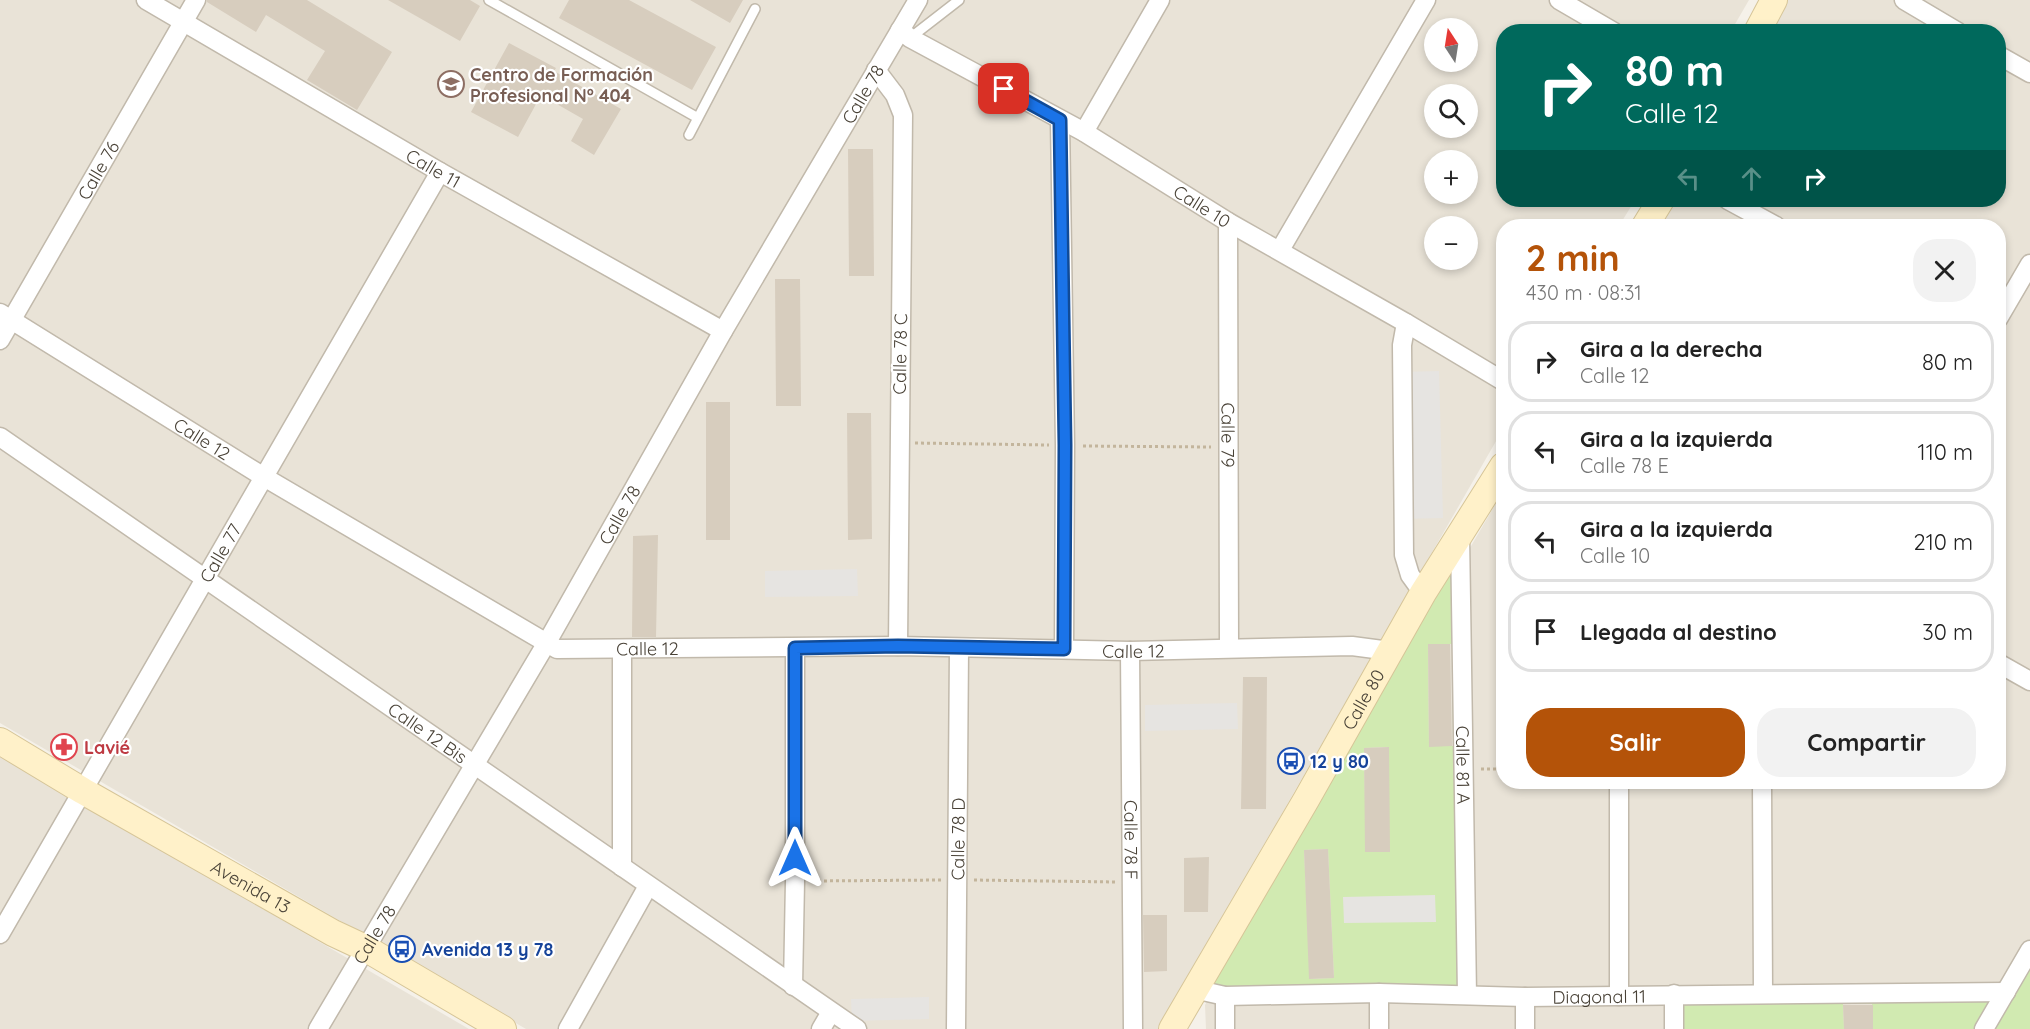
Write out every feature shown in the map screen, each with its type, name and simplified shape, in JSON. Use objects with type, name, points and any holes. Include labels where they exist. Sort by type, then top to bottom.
[{"type":"street","name":"Calle 11","points":[[146,0],[440,172],[723,332]]},
{"type":"street","name":"Calle 76","points":[[0,340],[6,316],[196,0]]},
{"type":"street","name":"Calle 78","points":[[318,1029],[546,644],[723,332],[876,70],[905,34],[918,0]]},
{"type":"street","points":[[1084,132],[1160,0]]},
{"type":"street","points":[[1280,250],[1426,0]]},
{"type":"street","points":[[1559,0],[1600,24]]},
{"type":"street","points":[[1761,24],[1774,0]]},
{"type":"street","points":[[1904,0],[1944,24]]},
{"type":"street","name":"Calle 10","points":[[905,34],[1084,132],[1228,222],[1496,377]]},
{"type":"street","points":[[2006,60],[2030,73]]},
{"type":"street","name":"Calle 78 C","points":[[876,70],[895,95],[903,115],[898,646]]},
{"type":"street","points":[[1060,120],[1065,445],[1064,649]]},
{"type":"street","name":"Calle 77","points":[[0,934],[440,172]]},
{"type":"street","points":[[1741,207],[1763,219]]},
{"type":"street","name":"Calle 79","points":[[1228,222],[1229,648]]},
{"type":"street","points":[[2006,309],[2024,286],[2030,264]]},
{"type":"street","name":"Calle 12","points":[[6,316],[264,477],[557,649],[898,646],[1130,651],[1352,646],[1389,651]]},
{"type":"street","points":[[1406,323],[1402,345],[1404,555],[1410,575],[1423,593]]},
{"type":"street","name":"Calle 12 Bis","points":[[0,437],[857,1029]]},
{"type":"street","name":"Calle 80","points":[[1172,1029],[1306,800],[1423,593],[1496,477]]},
{"type":"street","name":"Calle 81 A","points":[[1460,534],[1467,996]]},
{"type":"street","points":[[793,986],[795,648]]},
{"type":"street","name":"Calle 78 D","points":[[956,1029],[959,648]]},
{"type":"street","points":[[622,650],[622,867]]},
{"type":"street","name":"Calle 78 F","points":[[1130,651],[1133,1029]]},
{"type":"street","points":[[2006,668],[2030,681]]},
{"type":"street","name":"Avenida 13","points":[[0,741],[83,791],[333,933],[365,948],[503,1029]]},
{"type":"street","points":[[1618,789],[1619,996]]},
{"type":"street","points":[[1762,789],[1763,993]]},
{"type":"street","points":[[568,1029],[648,886]]},
{"type":"street","points":[[1984,1029],[2030,950]]},
{"type":"street","name":"Diagonal 11","points":[[1194,989],[1225,996],[1379,993],[1525,997],[2006,992]]},
{"type":"street","points":[[1379,993],[1379,1029]]},
{"type":"street","points":[[1674,994],[1674,1029]]},
{"type":"street","points":[[1225,996],[1225,1029]]},
{"type":"street","points":[[1525,997],[1525,1029]]},
{"type":"street","points":[[821,1029],[831,1012]]},
{"type":"lane","points":[[489,0],[698,118]]},
{"type":"lane","points":[[905,34],[959,0]]},
{"type":"lane","points":[[689,135],[756,9]]},
{"type":"path","points":[[1464,770],[1496,769]]},
{"type":"shaded area","points":[[0,0],[1749,0],[1735,24],[1496,24],[1496,207],[1631,207],[1623,219],[1496,219],[1496,441],[1158,1029],[526,1029],[0,723]]},
{"type":"shaded area","points":[[1788,0],[2030,0],[2030,1029],[1206,1029],[1205,1005],[1496,503],[1496,789],[2006,789],[2006,219],[1660,219],[1668,207],[2006,207],[2006,24],[1773,24]]},
{"type":"shaded area","points":[[1439,371],[1443,518],[1401,519],[1397,372]]},
{"type":"shaded area","points":[[857,569],[858,596],[765,597],[765,571]]},
{"type":"shaded area","points":[[1237,703],[1238,729],[1145,731],[1145,705]]},
{"type":"shaded area","points":[[0,755],[66,794],[469,1029],[0,1029]]},
{"type":"shaded area","points":[[1435,895],[1436,922],[1344,923],[1343,897]]},
{"type":"shaded area","points":[[929,997],[929,1019],[852,1021],[851,999]]},
{"type":"green space","points":[[1460,534],[1467,995],[1194,989]],"holes":[[[1428,644],[1452,644],[1453,746],[1429,746]],[[1388,747],[1389,852],[1366,852],[1364,748]],[[1328,849],[1334,978],[1310,979],[1304,850]]]},
{"type":"green space","points":[[2030,969],[2030,1029],[1994,1029]]},
{"type":"green space","points":[[1999,998],[1981,1029],[1873,1029],[1872,1004],[1843,1004],[1844,1029],[1680,1029],[1680,1002]]},
{"type":"building","points":[[207,0],[307,0],[392,52],[357,110],[307,80],[325,51],[266,15],[256,32]]},
{"type":"building","points":[[388,0],[470,0],[480,6],[460,41]]},
{"type":"building","points":[[569,0],[629,0],[716,47],[692,90],[559,18]]},
{"type":"building","points":[[690,0],[743,0],[730,23]]},
{"type":"building","points":[[509,43],[556,68],[554,71],[621,109],[594,155],[571,141],[583,119],[541,95],[518,137],[471,112]]},
{"type":"building","points":[[848,149],[873,149],[874,276],[849,276]]},
{"type":"building","points":[[775,279],[800,279],[801,406],[776,406]]},
{"type":"building","points":[[706,402],[730,402],[730,540],[706,540]]},
{"type":"building","points":[[847,413],[871,413],[872,539],[848,540]]},
{"type":"building","points":[[658,535],[656,637],[632,637],[633,536]]},
{"type":"building","points":[[1428,644],[1450,644],[1452,746],[1429,747]]},
{"type":"building","points":[[1243,677],[1267,677],[1266,809],[1241,809]]},
{"type":"building","points":[[1389,747],[1390,852],[1365,852],[1364,748]]},
{"type":"building","points":[[1328,849],[1334,978],[1309,979],[1304,850]]},
{"type":"building","points":[[1209,857],[1208,912],[1184,912],[1184,858]]},
{"type":"building","points":[[1143,915],[1167,915],[1167,971],[1144,972]]},
{"type":"building","points":[[1843,1005],[1873,1005],[1873,1029],[1844,1029]]},
{"type":"place","name":"Centro de Formación Profesional N° 404","points":[[451,84]]},
{"type":"place","name":"Lavié","points":[[64,747]]},
{"type":"place","name":"12 y 80","points":[[1291,761]]},
{"type":"place","name":"Avenida 13 y 78","points":[[402,949]]},
{"type":"route","points":[[795,858],[795,648],[898,646],[1064,649],[1065,445],[1060,120],[1004,89]]}]
